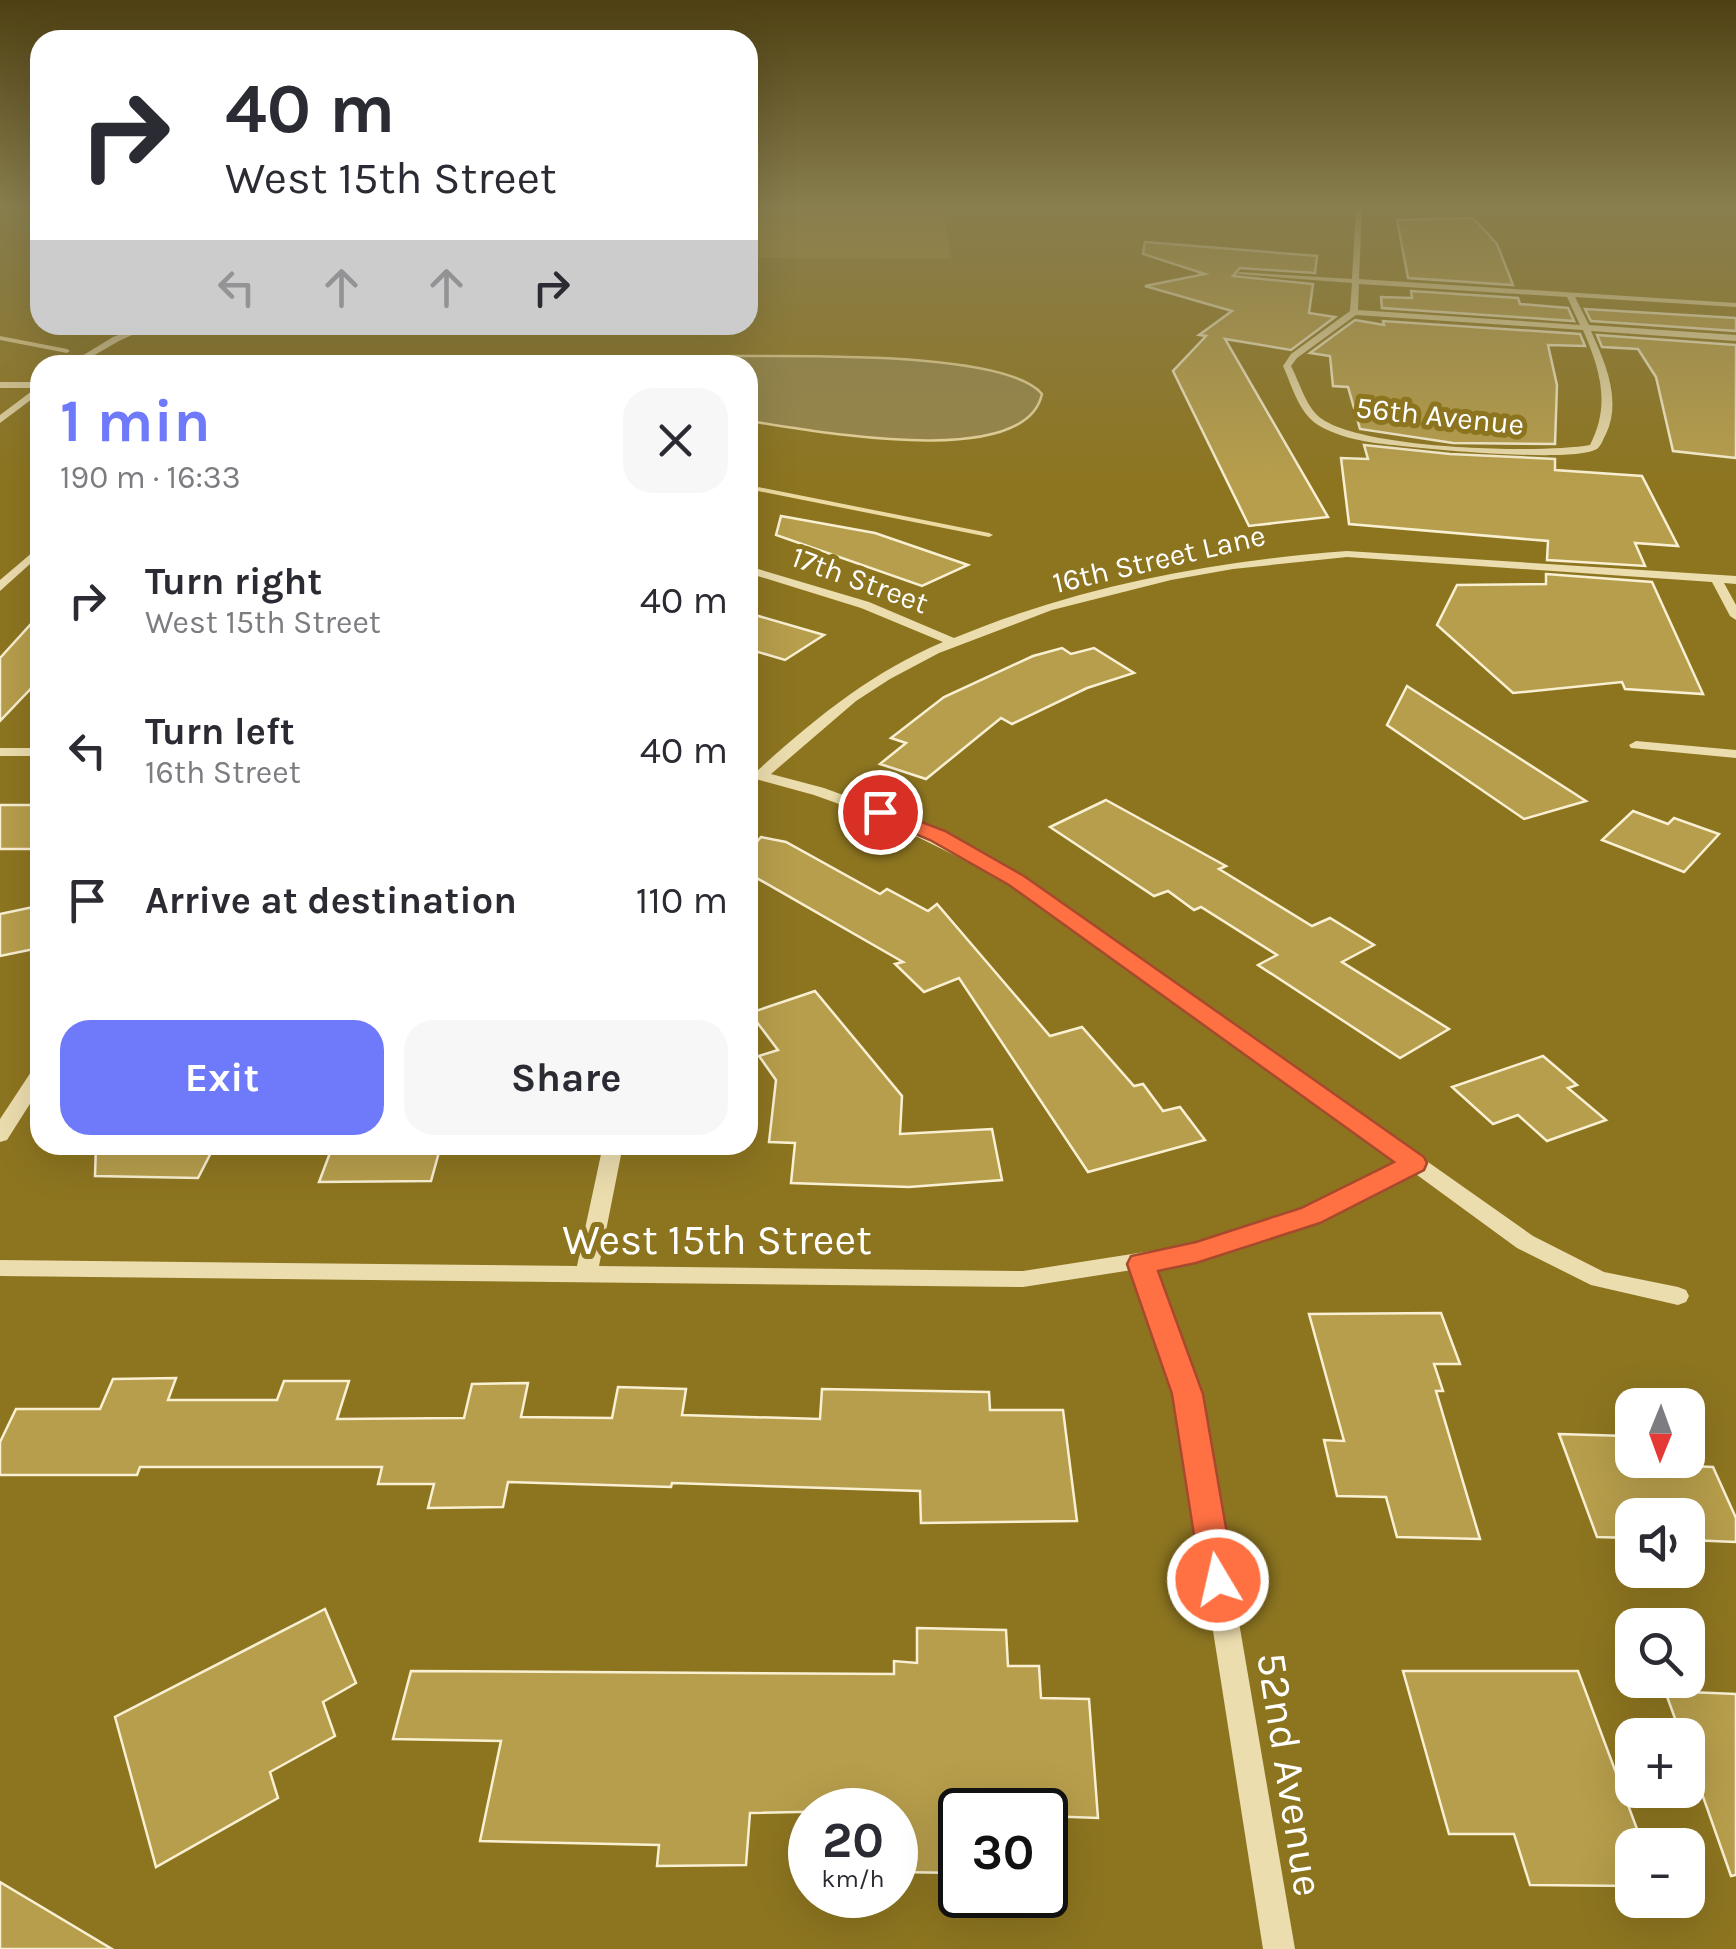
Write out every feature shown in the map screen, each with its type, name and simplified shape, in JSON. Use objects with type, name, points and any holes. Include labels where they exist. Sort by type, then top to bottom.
[{"type":"street","points":[[1355,300],[1354,312],[1736,338]]},
{"type":"street","points":[[1572,300],[1585,328]]},
{"type":"street","points":[[1652,300],[1736,305]]},
{"type":"street","name":"56th Avenue","points":[[1354,312],[1294,356],[1287,366],[1310,414],[1322,424],[1363,438],[1387,441],[1573,452],[1594,446],[1601,436],[1608,379],[1585,328]]},
{"type":"street","points":[[91,355],[130,335]]},
{"type":"street","points":[[0,385],[30,386]]},
{"type":"street","points":[[0,420],[30,395]]},
{"type":"street","name":"16th Street Lane","points":[[758,772],[817,722],[886,676],[954,642],[1090,598],[1207,569],[1286,557],[1417,556],[1736,580]]},
{"type":"street","points":[[0,587],[30,558]]},
{"type":"street","name":"17th Street","points":[[758,571],[865,605],[954,642]]},
{"type":"street","points":[[1716,579],[1736,616]]},
{"type":"street","points":[[1636,745],[1736,754]]},
{"type":"street","points":[[0,752],[30,752]]},
{"type":"street","points":[[758,776],[852,801],[938,835],[1016,880],[1524,1242],[1599,1278],[1678,1296]]},
{"type":"street","points":[[0,1135],[30,1088]]},
{"type":"street","points":[[586,1276],[611,1155]]},
{"type":"street","name":"West 15th Street","points":[[0,1268],[1023,1278],[1141,1264],[1196,1252],[1310,1216],[1414,1163]]},
{"type":"street","name":"52nd Avenue","points":[[1141,1264],[1188,1394],[1279,1949]]},
{"type":"shaded area","points":[[758,356],[944,363],[1021,380],[1042,394],[1027,418],[997,433],[911,440],[758,422]]},
{"type":"building","points":[[1194,300],[1311,300],[1309,313],[1335,317],[1291,350],[1225,339],[1328,517],[1249,526],[1173,371],[1206,336],[1199,335],[1232,311]]},
{"type":"building","points":[[1381,300],[1519,300],[1520,304],[1568,308],[1574,321],[1382,308]]},
{"type":"building","points":[[1585,309],[1736,318],[1736,331],[1591,321]]},
{"type":"building","points":[[1355,320],[1384,325],[1383,321],[1580,334],[1585,346],[1548,345],[1557,385],[1555,444],[1453,443],[1360,429],[1348,387],[1333,386],[1330,356],[1310,353]]},
{"type":"building","points":[[1597,335],[1736,345],[1736,458],[1673,451],[1656,377],[1638,349],[1602,347]]},
{"type":"building","points":[[1364,445],[1555,459],[1555,470],[1642,476],[1678,546],[1635,543],[1645,566],[1547,560],[1548,541],[1349,524],[1341,458],[1368,459]]},
{"type":"building","points":[[781,516],[875,533],[968,565],[922,586],[776,535]]},
{"type":"building","points":[[1546,574],[1652,582],[1703,694],[1625,689],[1622,682],[1513,693],[1437,625],[1457,585],[1546,584]]},
{"type":"building","points":[[758,616],[824,635],[785,660],[758,652]]},
{"type":"building","points":[[30,625],[30,690],[0,721],[0,658]]},
{"type":"building","points":[[1062,648],[1071,654],[1094,648],[1134,673],[1087,688],[1012,724],[1001,718],[926,779],[880,764],[906,743],[891,738],[944,697],[1033,656]]},
{"type":"building","points":[[1407,686],[1586,801],[1524,819],[1387,725]]},
{"type":"building","points":[[1106,800],[1226,866],[1219,869],[1312,926],[1330,918],[1374,945],[1342,962],[1449,1029],[1400,1058],[1258,965],[1277,955],[1201,907],[1194,910],[1168,891],[1154,896],[1050,827]]},
{"type":"building","points":[[0,805],[30,805],[30,849],[0,849]]},
{"type":"building","points":[[1633,811],[1668,824],[1674,818],[1719,834],[1684,872],[1602,840]]},
{"type":"building","points":[[761,837],[786,842],[880,894],[887,889],[928,911],[937,904],[1050,1036],[1082,1027],[1134,1086],[1143,1084],[1163,1111],[1180,1107],[1205,1140],[1088,1172],[959,978],[924,992],[895,964],[903,962],[758,879]]},
{"type":"building","points":[[30,908],[30,950],[0,956],[0,914]]},
{"type":"building","points":[[815,991],[902,1096],[900,1134],[992,1129],[1002,1180],[909,1187],[791,1183],[795,1143],[769,1142],[776,1080],[759,1056],[778,1050],[758,1024],[758,1010]]},
{"type":"building","points":[[1543,1056],[1577,1085],[1568,1088],[1606,1120],[1547,1141],[1518,1115],[1493,1124],[1452,1087]]},
{"type":"building","points":[[96,1155],[210,1155],[198,1178],[95,1176]]},
{"type":"building","points":[[329,1155],[438,1155],[431,1181],[319,1182]]},
{"type":"building","points":[[1441,1313],[1460,1364],[1434,1364],[1443,1391],[1436,1391],[1480,1539],[1397,1537],[1386,1497],[1337,1496],[1324,1440],[1344,1441],[1309,1314]]},
{"type":"building","points":[[176,1378],[168,1400],[277,1400],[284,1381],[349,1381],[337,1419],[464,1418],[472,1384],[528,1383],[521,1417],[612,1418],[618,1387],[686,1389],[682,1415],[820,1419],[822,1389],[989,1392],[990,1410],[1063,1410],[1077,1521],[921,1523],[920,1491],[672,1483],[671,1487],[508,1482],[503,1507],[428,1508],[434,1484],[378,1484],[382,1467],[140,1467],[137,1475],[0,1475],[0,1442],[16,1409],[100,1409],[113,1379]]},
{"type":"building","points":[[1559,1434],[1615,1436],[1615,1478],[1705,1478],[1705,1467],[1713,1467],[1736,1518],[1736,1542],[1705,1541],[1705,1498],[1615,1498],[1615,1538],[1597,1537]]},
{"type":"building","points":[[325,1609],[356,1683],[323,1702],[335,1736],[270,1772],[278,1798],[156,1867],[115,1717]]},
{"type":"building","points":[[917,1628],[1006,1630],[1008,1666],[1039,1666],[1041,1698],[1089,1699],[1098,1818],[1068,1817],[1068,1788],[938,1788],[938,1873],[918,1872],[918,1788],[788,1788],[788,1812],[750,1813],[746,1865],[657,1866],[659,1845],[480,1841],[501,1741],[393,1739],[411,1671],[894,1674],[894,1661],[917,1663]]},
{"type":"building","points":[[1403,1671],[1578,1671],[1615,1770],[1615,1808],[1629,1808],[1637,1828],[1615,1828],[1615,1886],[1530,1885],[1514,1834],[1449,1834]]},
{"type":"building","points":[[1705,1693],[1736,1694],[1736,1875],[1731,1876],[1705,1802],[1705,1718],[1675,1718],[1668,1698],[1705,1698]]},
{"type":"building","points":[[0,1882],[112,1949],[0,1949]]},
{"type":"waterway","points":[[0,338],[67,351]]},
{"type":"waterway","points":[[758,489],[989,535]]},
{"type":"route","points":[[880,812],[938,835],[1016,880],[1414,1163],[1310,1216],[1196,1252],[1141,1264],[1188,1394],[1218,1580]]}]
